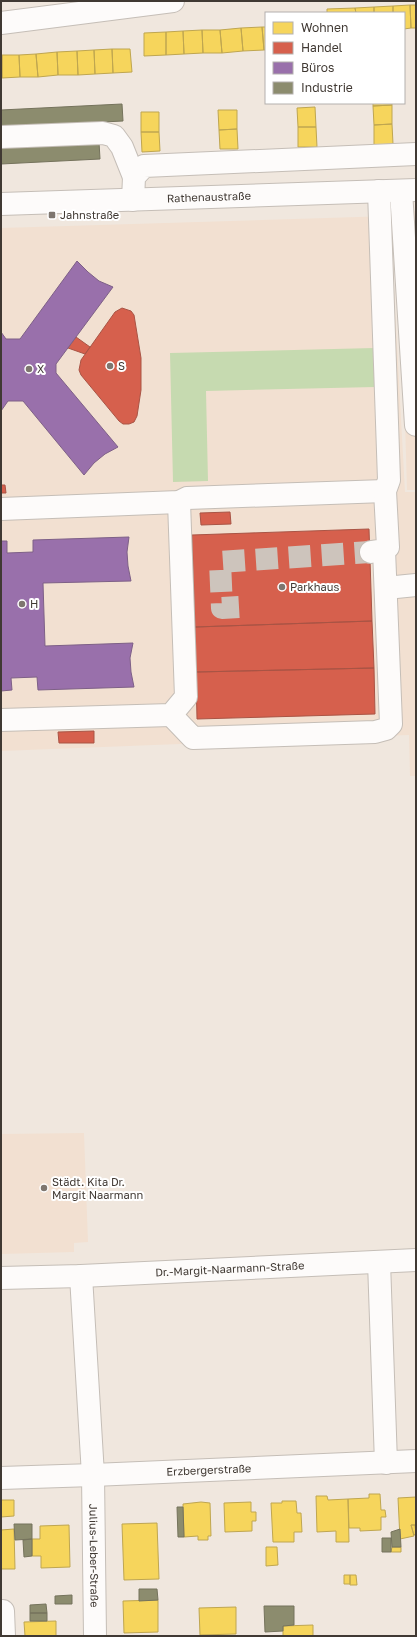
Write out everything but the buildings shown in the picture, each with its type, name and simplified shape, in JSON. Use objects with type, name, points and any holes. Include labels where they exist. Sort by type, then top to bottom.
[{"type":"street","points":[[1,23],[173,1]]},
{"type":"street","points":[[1,137],[103,133],[114,136],[122,147],[134,177],[133,200]]},
{"type":"street","points":[[134,177],[144,166],[416,154]]},
{"type":"street","points":[[408,190],[416,425]]},
{"type":"street","name":"Rathenaustraße","points":[[1,204],[408,190]]},
{"type":"street","points":[[1,720],[171,715],[193,738],[376,732],[386,729],[391,724],[386,588],[377,551],[388,547],[385,491],[389,480],[382,237],[379,191]]},
{"type":"street","points":[[1,509],[179,502],[187,498],[385,491]]},
{"type":"street","points":[[171,715],[186,697],[179,502]]},
{"type":"street","points":[[386,588],[416,585]]},
{"type":"street","name":"Dr.-Margit-Naarmann-Straße","points":[[1,1278],[81,1276],[416,1260]]},
{"type":"street","points":[[379,1262],[386,1463]]},
{"type":"street","points":[[81,1276],[93,1475]]},
{"type":"street","name":"Erzbergerstraße","points":[[1,1478],[416,1461]]},
{"type":"street","name":"Julius-Leber-Straße","points":[[93,1475],[95,1636]]},
{"type":"street","points":[[3,1611],[4,1636]]},
{"type":"shaded area","points":[[416,211],[416,490],[407,490],[399,212]]},
{"type":"shaded area","points":[[390,216],[405,492],[416,492],[416,776],[410,776],[409,735],[1,751],[1,228]]},
{"type":"shaded area","name":"Städt. Kita Dr. Margit Naarmann","points":[[84,1133],[88,1242],[74,1243],[74,1252],[1,1254],[1,1134]]},
{"type":"green space","points":[[374,348],[375,387],[206,391],[208,481],[173,482],[170,353]]},
{"type":"tunnel","points":[[239,607],[222,608],[220,562],[370,552]]},
{"type":"place","name":"Jahnstraße","points":[[52,215]]},
{"type":"place","name":"S","points":[[110,366]]},
{"type":"place","name":"X","points":[[29,369]]},
{"type":"place","name":"Parkhaus","points":[[282,587]]},
{"type":"place","name":"H","points":[[22,604]]},
{"type":"place","name":"Städt. Kita Dr. Margit Naarmann","points":[[44,1188]]}]
